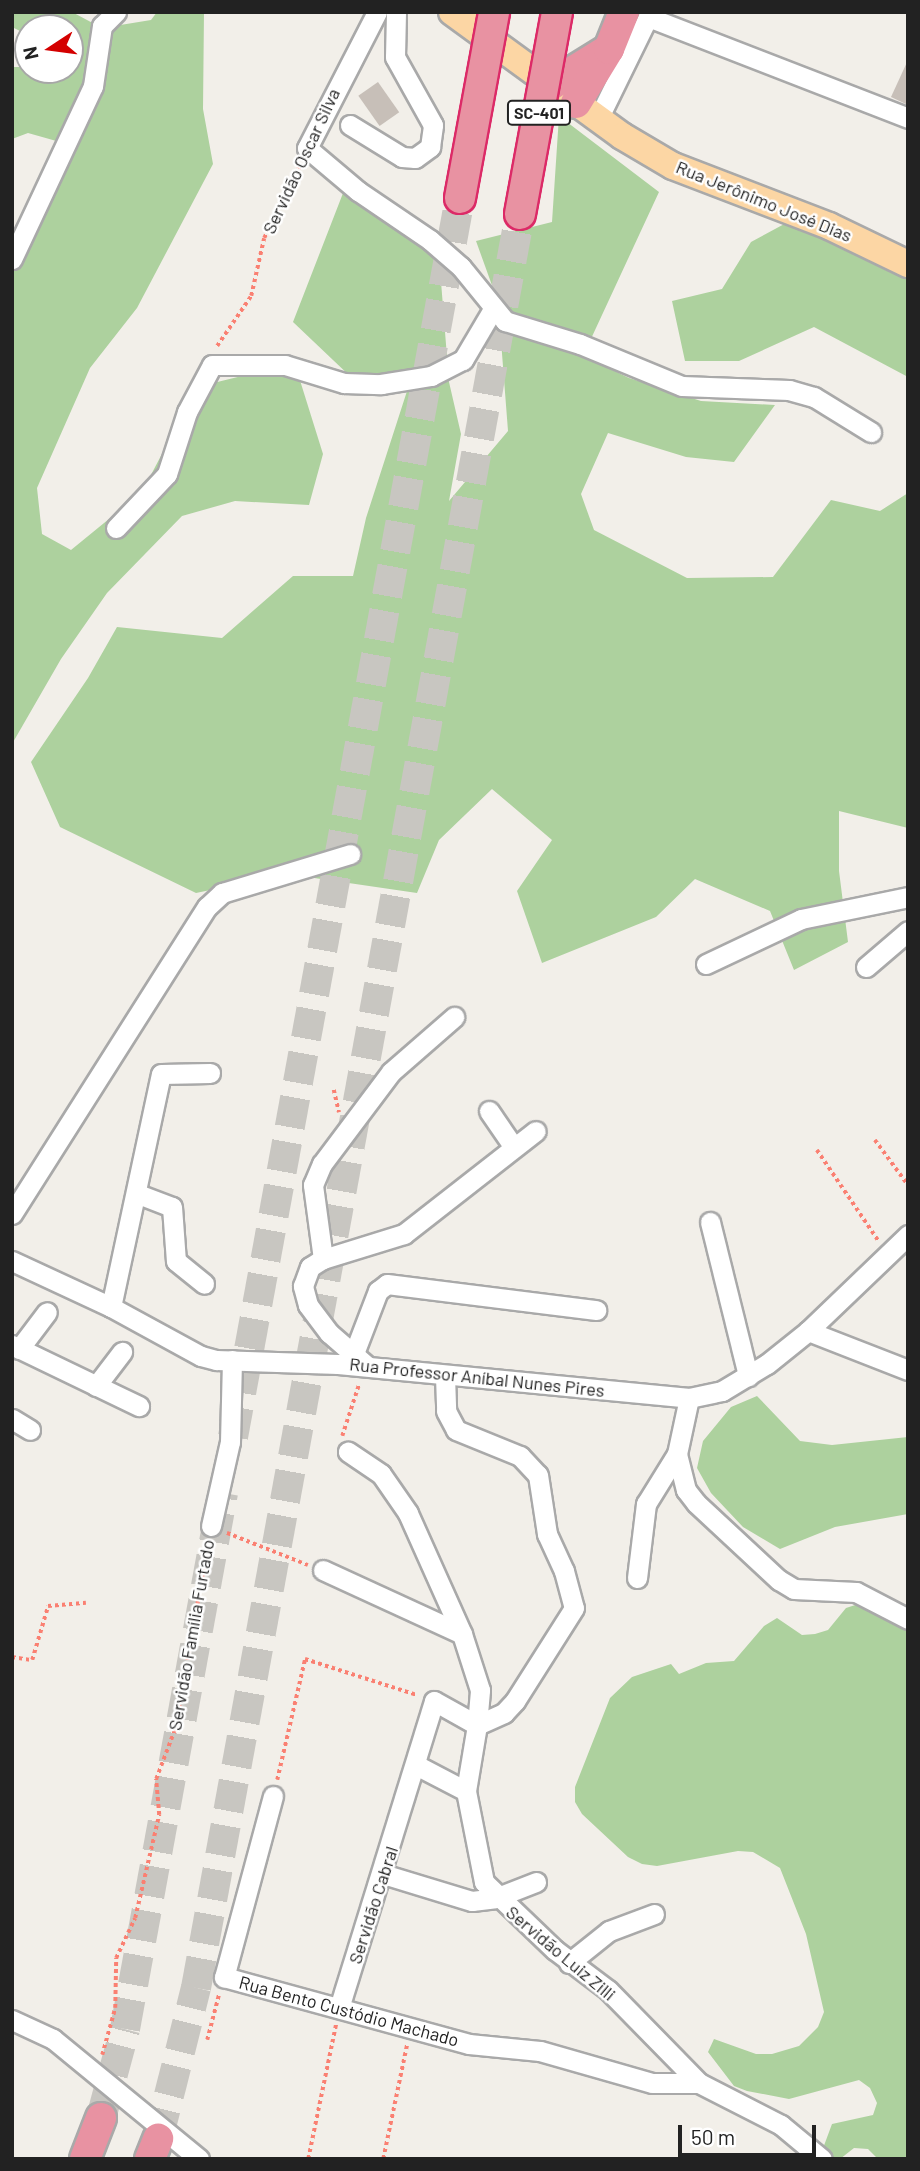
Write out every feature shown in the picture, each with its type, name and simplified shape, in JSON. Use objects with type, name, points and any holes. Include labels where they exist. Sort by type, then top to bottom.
[{"type":"highway","name":"SC-401","points":[[520,214],[557,12]]},
{"type":"highway","points":[[587,111],[609,49],[632,14]]},
{"type":"highway","points":[[460,198],[479,18]]},
{"type":"highway","points":[[551,85],[609,49]]},
{"type":"highway","points":[[86,2158],[101,2118]]},
{"type":"main road","name":"Rua Jerônimo José Dias","points":[[452,12],[479,18],[551,85],[673,166],[829,226],[908,264]]},
{"type":"street","points":[[12,259],[93,86],[103,26],[116,12]]},
{"type":"street","name":"Servidão Oscar Silva","points":[[307,148],[377,12]]},
{"type":"street","points":[[350,125],[402,157],[415,158],[430,147],[433,125],[395,57],[396,12]]},
{"type":"street","points":[[587,111],[632,14],[679,25],[908,118]]},
{"type":"street","points":[[307,148],[358,191],[430,240],[461,267],[493,309],[512,325],[580,344],[682,386],[789,390],[814,397],[871,432]]},
{"type":"street","points":[[116,528],[167,474],[187,412],[212,365],[285,365],[356,383],[381,384],[431,376],[463,360],[493,309]]},
{"type":"street","points":[[12,1214],[207,907],[222,893],[350,854]]},
{"type":"street","points":[[706,964],[801,919],[908,897]]},
{"type":"street","points":[[866,967],[908,931]]},
{"type":"street","points":[[323,1259],[313,1185],[322,1164],[391,1072],[454,1017]]},
{"type":"street","points":[[111,1307],[138,1194],[161,1074],[210,1073]]},
{"type":"street","points":[[489,1111],[513,1146]]},
{"type":"street","points":[[536,1131],[513,1146],[404,1234],[323,1259],[304,1277],[304,1296],[329,1333],[360,1361],[379,1290],[387,1284],[596,1310]]},
{"type":"street","points":[[138,1194],[172,1207],[175,1258],[204,1284]]},
{"type":"street","points":[[710,1222],[748,1376]]},
{"type":"street","name":"Rua Professor Aníbal Nunes Pires","points":[[12,1261],[111,1307],[201,1356],[232,1360],[360,1361],[445,1376],[689,1398],[722,1391],[748,1376],[808,1331],[908,1236]]},
{"type":"street","points":[[47,1312],[16,1347],[139,1406]]},
{"type":"street","points":[[808,1331],[908,1370]]},
{"type":"street","points":[[96,1386],[122,1352]]},
{"type":"street","name":"Servidão Família Furtado","points":[[211,1527],[230,1442],[232,1360]]},
{"type":"street","points":[[434,1701],[477,1725],[504,1713],[515,1701],[574,1608],[564,1571],[547,1534],[538,1475],[520,1456],[456,1430],[446,1411],[445,1376]]},
{"type":"street","points":[[637,1578],[646,1504],[677,1454],[689,1398]]},
{"type":"street","points":[[12,1419],[30,1430]]},
{"type":"street","name":"Servidão Luiz Zilli","points":[[348,1452],[381,1474],[408,1513],[462,1634],[480,1690],[466,1791],[480,1869],[495,1898],[569,1963],[608,1990],[699,2083],[781,2125],[822,2159]]},
{"type":"street","points":[[677,1454],[686,1490],[696,1503],[779,1580],[794,1589],[856,1592],[908,1619]]},
{"type":"street","points":[[323,1570],[462,1634]]},
{"type":"street","name":"Servidão Cabral","points":[[339,2008],[383,1874],[434,1701]]},
{"type":"street","points":[[416,1765],[466,1791]]},
{"type":"street","name":"Rua Bento Custódio Machado","points":[[273,1796],[224,1976],[469,2044],[540,2051],[652,2083],[699,2083]]},
{"type":"street","points":[[383,1874],[472,1900],[495,1898],[536,1882]]},
{"type":"street","points":[[569,1963],[609,1931],[654,1914]]},
{"type":"street","points":[[12,2020],[53,2039],[199,2159]]},
{"type":"path","name":"Servidão Oscar Silva","points":[[212,365],[221,334],[251,296],[264,238],[307,148]]},
{"type":"path","points":[[875,1140],[908,1185]]},
{"type":"path","points":[[817,1150],[887,1254]]},
{"type":"path","points":[[348,1452],[342,1426],[360,1361]]},
{"type":"path","points":[[211,1527],[323,1570]]},
{"type":"path","name":"Servidão Família Furtado","points":[[89,2052],[102,2056],[116,2008],[116,1958],[135,1918],[159,1815],[156,1779],[175,1729],[211,1527]]},
{"type":"path","points":[[12,1657],[32,1660],[48,1606],[86,1603]]},
{"type":"path","points":[[273,1796],[305,1659],[434,1701]]},
{"type":"path","points":[[207,2040],[224,1976]]},
{"type":"path","points":[[309,2159],[339,2008]]},
{"type":"path","points":[[383,2159],[411,2029]]},
{"type":"green space","points":[[12,12],[76,14],[14,14],[14,28]]},
{"type":"green space","points":[[157,12],[204,12],[203,109],[213,164],[137,308],[90,368],[37,488],[42,534],[71,550],[142,492],[197,387],[254,373],[298,374],[323,454],[309,505],[235,501],[182,516],[107,593],[61,659],[12,744],[12,273],[67,144],[28,133],[12,139],[12,67],[14,84],[84,84],[84,18],[102,28],[151,20]]},
{"type":"green space","points":[[559,116],[659,192],[583,356],[629,378],[701,401],[775,405],[734,462],[686,457],[608,433],[581,494],[594,530],[687,578],[773,577],[831,500],[880,511],[908,493],[908,828],[839,811],[839,871],[848,942],[794,970],[770,911],[695,879],[656,917],[542,963],[517,891],[552,840],[492,789],[439,840],[417,893],[287,874],[196,893],[60,827],[31,762],[88,678],[117,627],[222,638],[293,576],[353,576],[366,518],[408,388],[353,379],[293,322],[345,188],[430,253],[440,269],[449,382],[461,434],[449,501],[508,431],[498,302],[476,241],[552,222]]},
{"type":"green space","points":[[788,222],[895,265],[908,282],[908,377],[814,327],[739,361],[685,361],[672,301],[722,289],[751,242]]},
{"type":"green space","points":[[757,1396],[800,1441],[832,1445],[908,1437],[908,1514],[835,1527],[780,1549],[743,1527],[711,1493],[697,1468],[703,1441],[731,1407]]},
{"type":"green space","points":[[874,1599],[888,1599],[908,1610],[908,2159],[878,2159],[868,2149],[854,2148],[840,2159],[819,2159],[832,2124],[873,2115],[877,2103],[870,2088],[859,2080],[789,2099],[747,2091],[734,2086],[708,2052],[714,2039],[756,2054],[772,2054],[799,2046],[818,2027],[824,2012],[806,1934],[780,1868],[753,1852],[738,1851],[657,1866],[642,1864],[628,1857],[582,1814],[575,1802],[575,1787],[610,1698],[632,1677],[671,1664],[679,1674],[706,1663],[734,1661],[764,1626],[777,1618],[802,1635],[815,1634],[828,1630],[846,1608]]},
{"type":"building","points":[[908,60],[908,105],[891,97]]},
{"type":"building","points":[[378,82],[399,112],[380,126],[358,96]]},
{"type":"tunnel","points":[[233,1437],[460,198]]},
{"type":"tunnel","points":[[158,2139],[196,1988],[520,214]]},
{"type":"tunnel","points":[[101,2118],[125,2029],[223,1493]]}]
